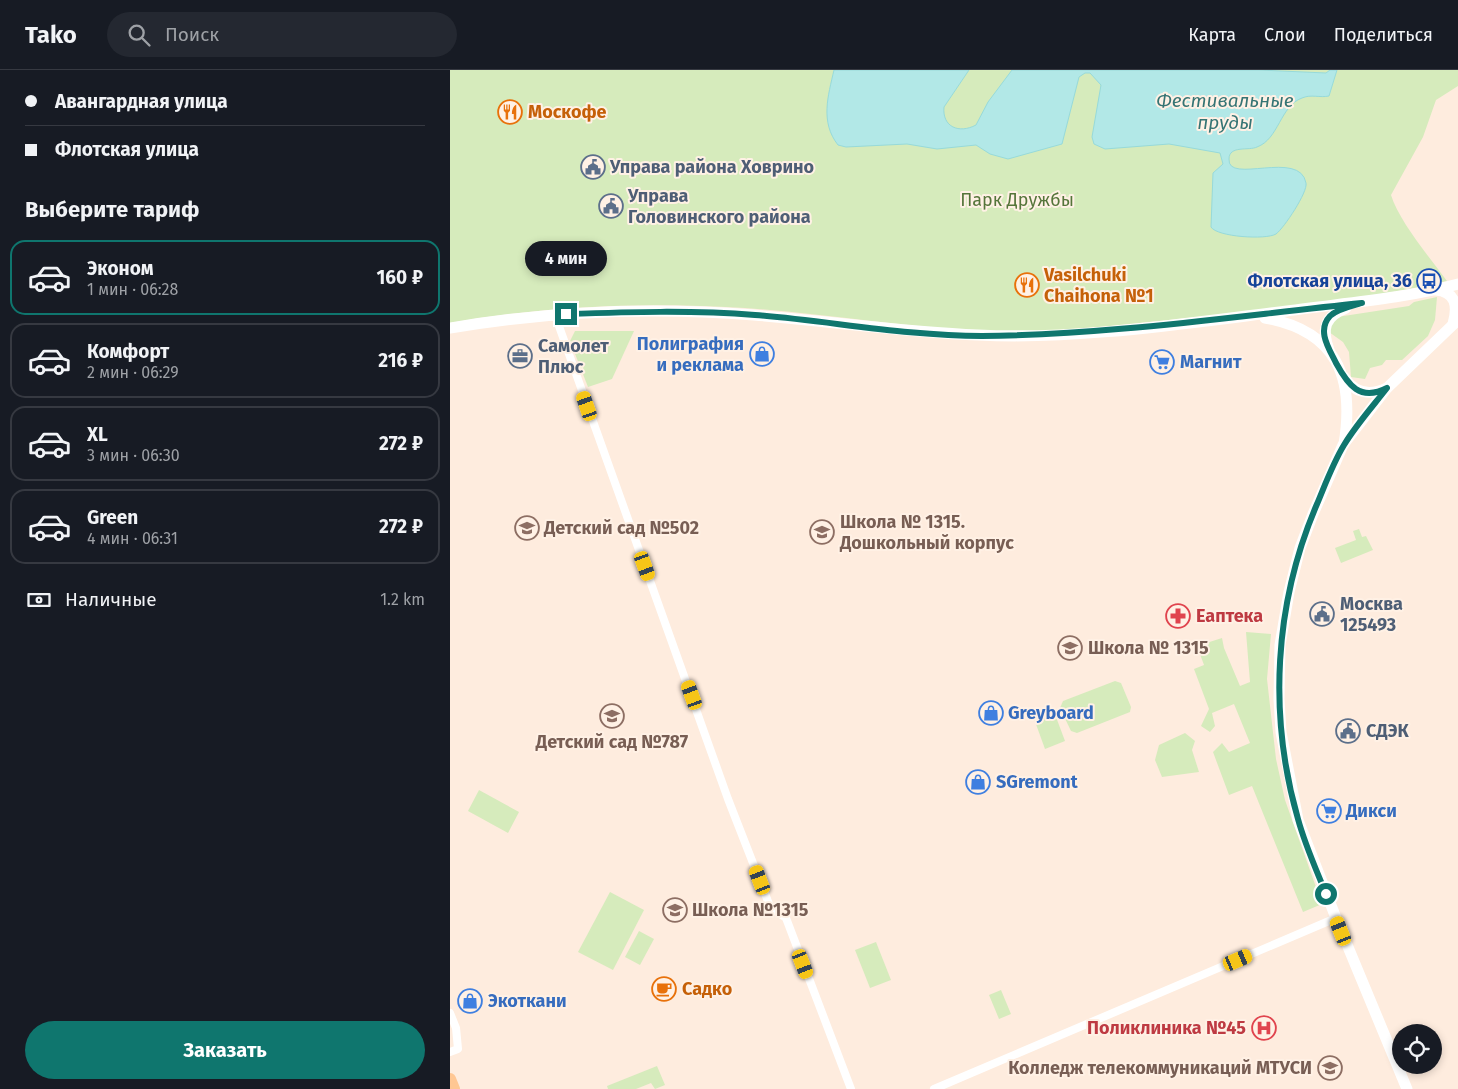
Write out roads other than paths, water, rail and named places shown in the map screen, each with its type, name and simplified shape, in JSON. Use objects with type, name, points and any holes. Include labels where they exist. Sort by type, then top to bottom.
[{"type":"main road","points":[[450,1079],[454,1089]]},
{"type":"street","points":[[450,328],[555,315],[669,311],[753,315],[907,331],[981,336],[1023,336],[1131,329],[1256,316],[1362,303],[1458,284]]},
{"type":"street","points":[[1406,1089],[1310,854],[1291,794],[1281,732],[1279,683],[1283,625],[1300,548],[1312,514],[1344,445],[1387,388],[1456,322],[1458,308],[1454,297],[1448,292],[1434,289]]},
{"type":"street","points":[[1362,303],[1330,316],[1324,331],[1329,351],[1348,383],[1363,392],[1379,392],[1387,388]]},
{"type":"street","points":[[555,315],[728,799],[769,904],[772,909],[786,918],[851,1089]]},
{"type":"street","points":[[1256,316],[1300,327],[1329,351]]},
{"type":"street","points":[[1341,372],[1348,404],[1344,445]]},
{"type":"street","points":[[934,1089],[1336,918]]},
{"type":"street","points":[[450,1013],[458,1039],[458,1049],[450,1052]]},
{"type":"water","name":"Фестивальные пруды","points":[[834,70],[969,70],[944,107],[944,114],[949,124],[958,129],[964,129],[976,125],[988,102],[1012,70],[1259,70],[1326,73],[1330,70],[1337,70],[1329,96],[1305,97],[1295,102],[1264,143],[1254,148],[1236,150],[1230,155],[1231,166],[1239,169],[1278,167],[1291,169],[1301,173],[1306,183],[1306,188],[1299,202],[1290,218],[1280,230],[1271,236],[1253,237],[1222,233],[1211,227],[1213,173],[1223,164],[1220,153],[1169,144],[1105,149],[1094,144],[1092,137],[1101,85],[1090,73],[1085,73],[1079,77],[1062,144],[1008,159],[990,154],[976,145],[937,149],[907,144],[846,147],[838,145],[832,136],[827,118],[828,99]]},
{"type":"place","name":"Москофе","points":[[510,112]]},
{"type":"place","name":"Управа района Ховрино","points":[[593,167]]},
{"type":"place","name":"Управа Головинского района","points":[[611,206]]},
{"type":"place","name":"Флотская улица, 36","points":[[1429,281]]},
{"type":"place","name":"Vasilchuki Chaihona №1","points":[[1027,285]]},
{"type":"place","name":"Полиграфия и реклама","points":[[762,354]]},
{"type":"place","name":"Самолет Плюс","points":[[520,356]]},
{"type":"place","name":"Магнит","points":[[1162,362]]},
{"type":"place","name":"Детский сад №502","points":[[527,528]]},
{"type":"place","name":"Школа № 1315. Дошкольный корпус","points":[[822,532]]},
{"type":"place","name":"Москва 125493","points":[[1322,614]]},
{"type":"place","name":"Еаптека","points":[[1178,616]]},
{"type":"place","name":"Школа № 1315","points":[[1070,648]]},
{"type":"place","name":"Greyboard","points":[[991,713]]},
{"type":"place","name":"Детский сад №787","points":[[612,716]]},
{"type":"place","name":"СДЭК","points":[[1348,731]]},
{"type":"place","name":"SGremont","points":[[978,782]]},
{"type":"place","name":"Дикси","points":[[1329,811]]},
{"type":"place","name":"Школа №1315","points":[[675,910]]},
{"type":"place","name":"Садко","points":[[664,989]]},
{"type":"place","name":"Экоткани","points":[[470,1001]]},
{"type":"place","name":"Поликлиника №45","points":[[1264,1028]]},
{"type":"place","name":"Колледж телекоммуникаций МТУСИ","points":[[1330,1068]]},
{"type":"park label","name":"Парк Дружбы","points":[[1017,200]]}]
